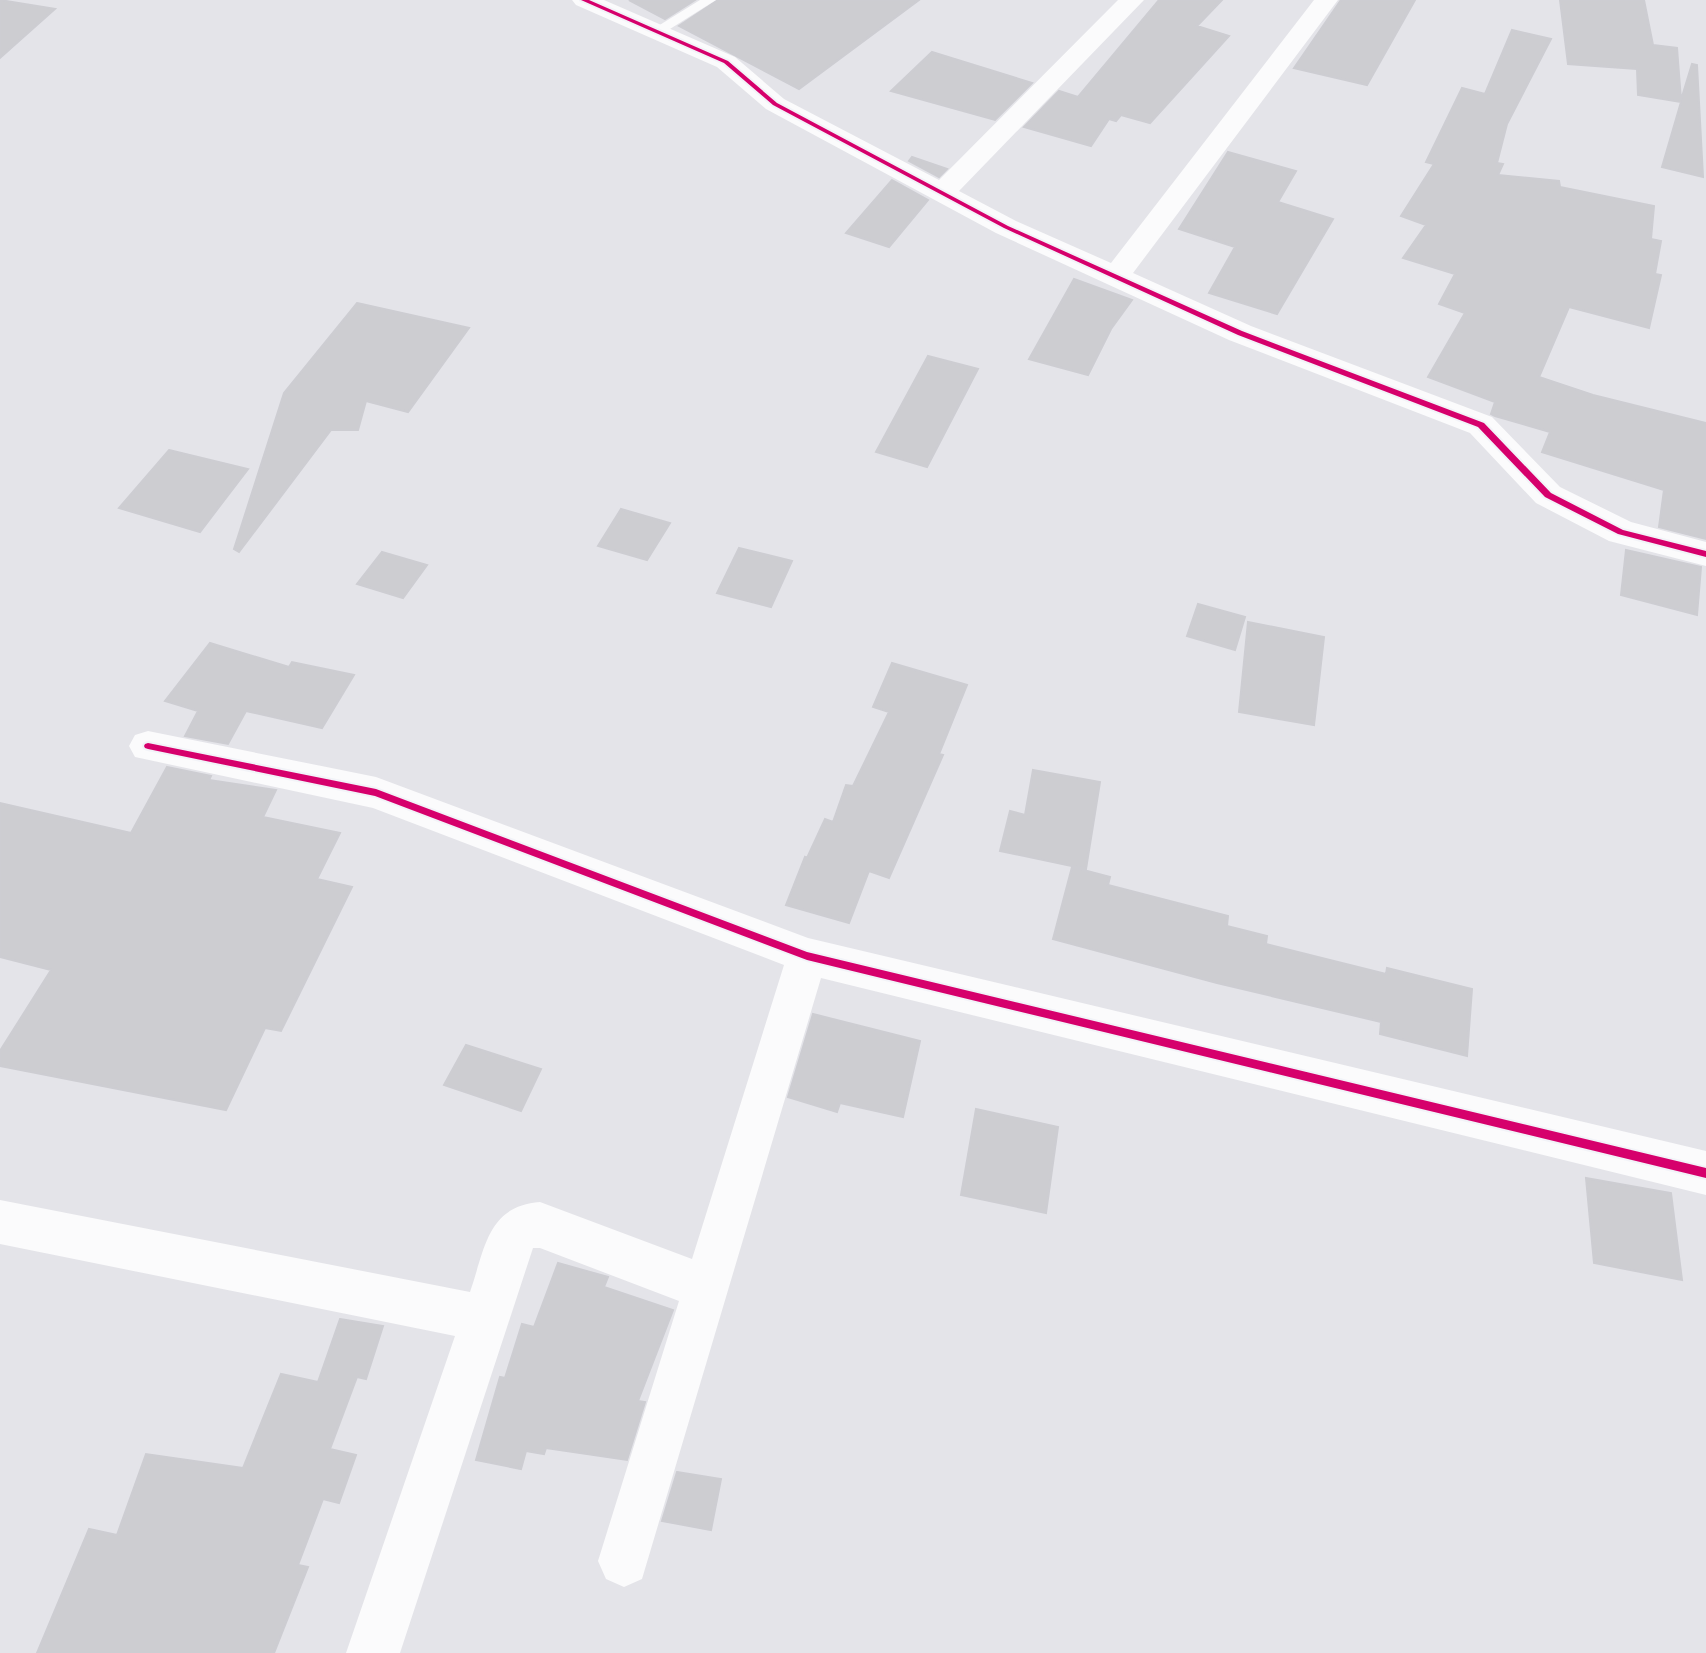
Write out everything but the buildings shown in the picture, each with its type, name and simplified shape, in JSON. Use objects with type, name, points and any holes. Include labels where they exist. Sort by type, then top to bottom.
[{"type":"street","points":[[584,0],[726,62],[775,104],[941,194],[1240,332],[1481,425],[1548,495],[1621,532],[1706,554]]},
{"type":"street","points":[[941,194],[1132,0]]},
{"type":"street","points":[[1116,276],[1326,0]]},
{"type":"street","points":[[148,746],[376,793],[807,956],[1706,1173]]},
{"type":"street","points":[[624,1561],[807,956]]},
{"type":"street","points":[[0,1223],[484,1318]]},
{"type":"street","points":[[373,1653],[512,1236],[524,1226],[540,1225],[707,1288]]},
{"type":"lane","points":[[657,32],[709,0]]},
{"type":"cycle path","points":[[584,0],[726,62],[775,104],[1006,227],[1240,333],[1481,425],[1548,495],[1621,532],[1706,554]]},
{"type":"cycle path","points":[[148,746],[376,793],[807,956],[1706,1173]]}]
